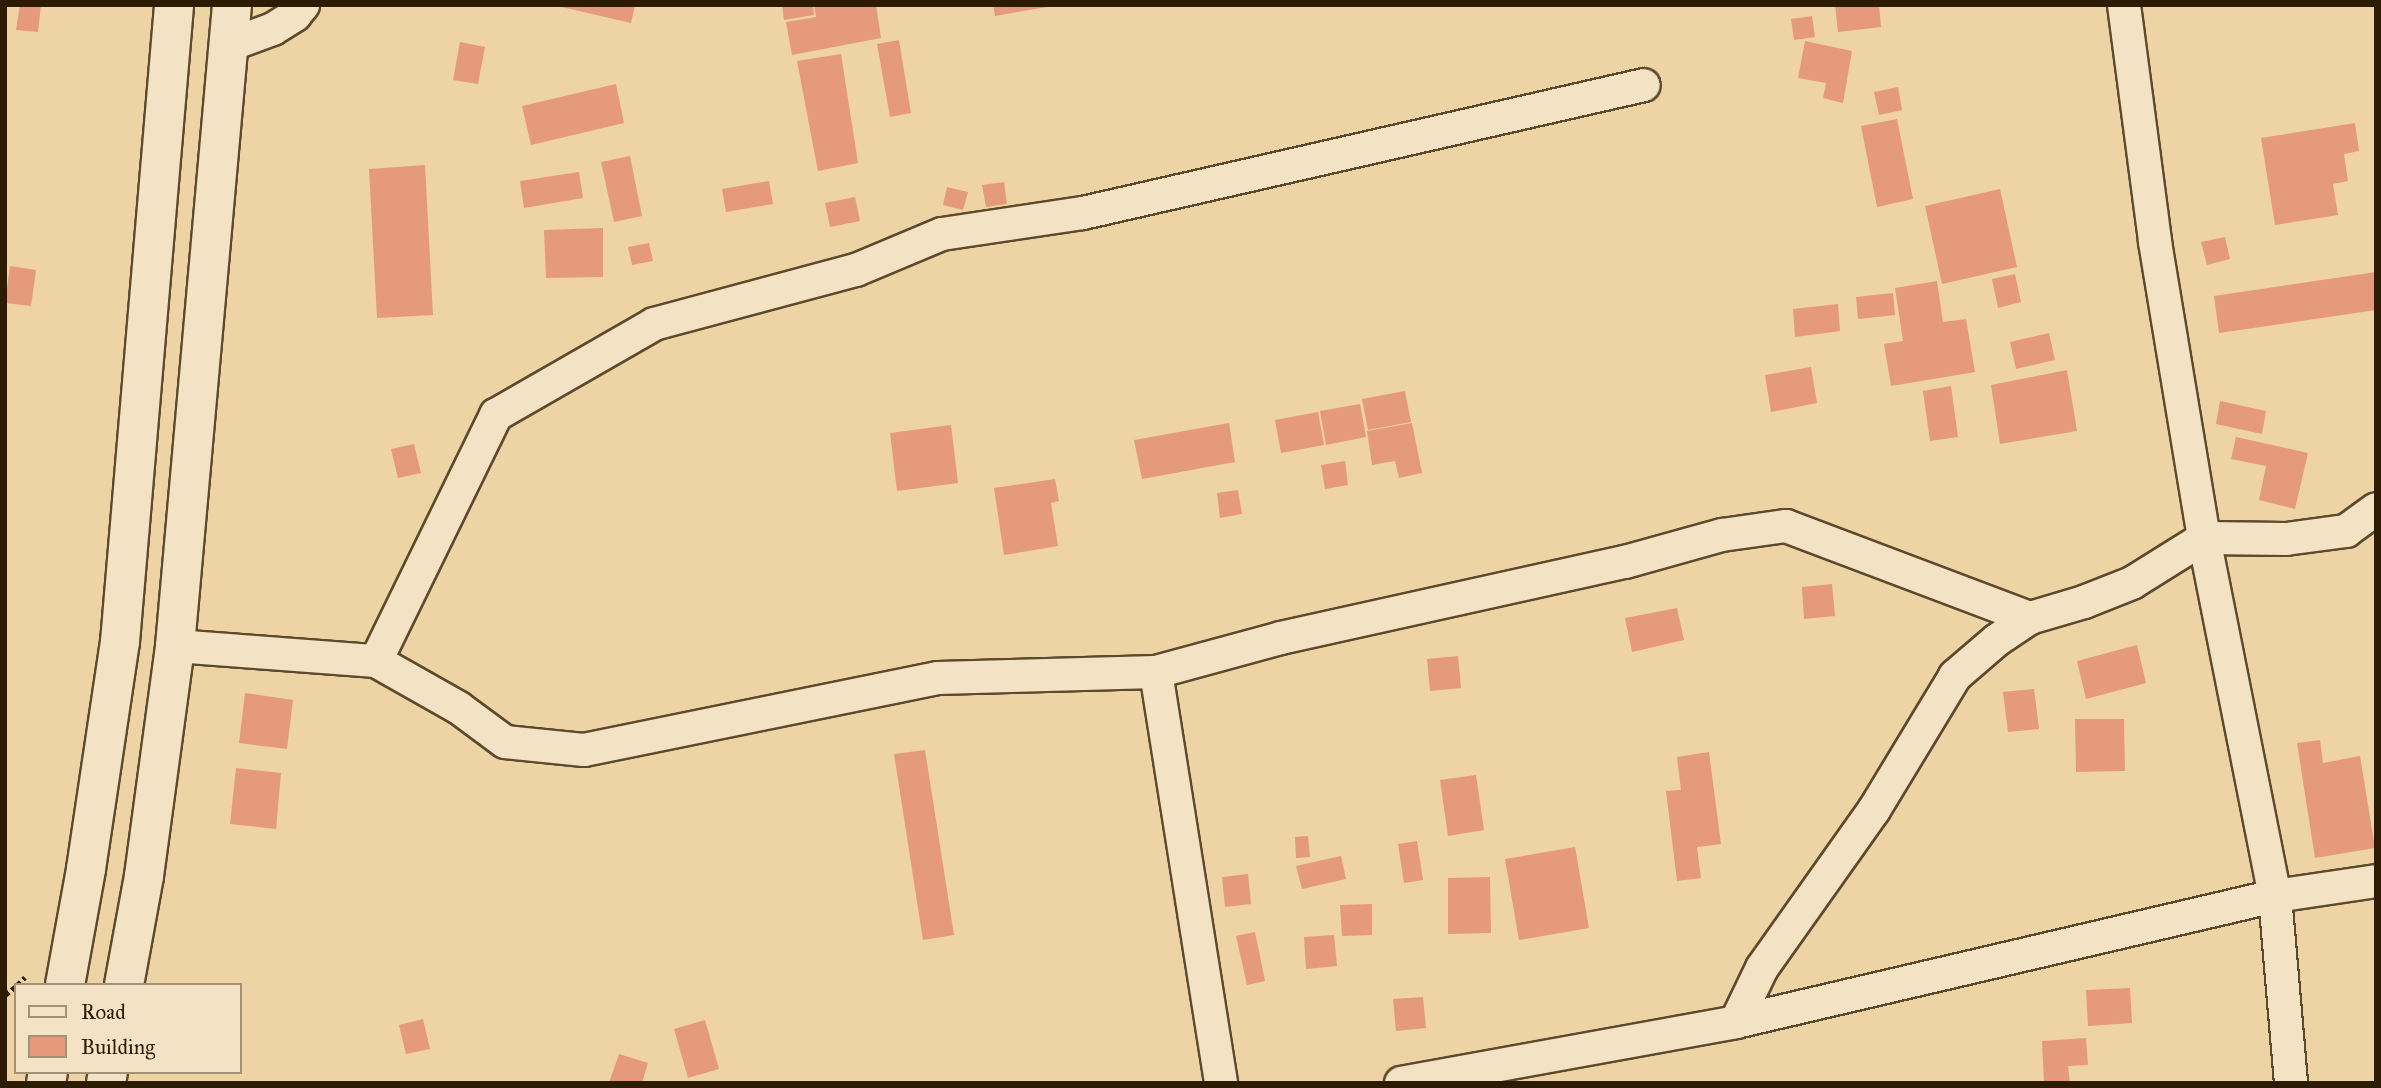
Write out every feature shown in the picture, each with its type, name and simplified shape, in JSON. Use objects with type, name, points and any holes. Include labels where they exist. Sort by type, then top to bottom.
[{"type":"street","points":[[65,983],[86,869],[120,642],[174,5]]},
{"type":"street","points":[[124,983],[144,876],[175,646],[232,5]]},
{"type":"street","points":[[227,46],[273,29],[295,15],[303,5]]},
{"type":"street","points":[[2124,5],[2155,242],[2204,538],[2275,896],[2291,1083]]},
{"type":"street","points":[[376,661],[496,415],[654,324],[856,270],[942,234],[1083,212],[1644,85]]},
{"type":"street","points":[[1736,1022],[1762,968],[1874,810],[1955,676],[1997,640],[2030,618],[2084,602],[2132,583],[2204,538],[2286,539],[2346,531],[2376,509]]},
{"type":"street","points":[[120,642],[376,661],[459,708],[505,741],[584,750],[938,678],[1156,671],[1282,638],[1625,562],[1722,536],[1786,526],[2030,618]]},
{"type":"street","points":[[1156,671],[1221,1083]]},
{"type":"street","points":[[1401,1083],[1736,1022],[2275,896],[2376,880]]},
{"type":"building","points":[[20,5],[41,5],[38,32],[16,30]]},
{"type":"building","points":[[553,5],[635,5],[631,23]]},
{"type":"building","points":[[782,5],[813,5],[814,15],[784,20]]},
{"type":"building","points":[[814,5],[876,5],[881,38],[792,55],[786,22],[816,17]]},
{"type":"building","points":[[993,5],[1047,5],[1047,7],[995,16]]},
{"type":"building","points":[[1835,5],[1879,5],[1881,27],[1838,32]]},
{"type":"building","points":[[1812,16],[1815,37],[1794,40],[1791,19]]},
{"type":"building","points":[[899,40],[911,113],[890,117],[877,44]]},
{"type":"building","points":[[1805,41],[1852,51],[1843,103],[1823,98],[1826,83],[1798,78]]},
{"type":"building","points":[[460,42],[485,47],[478,84],[453,80]]},
{"type":"building","points":[[841,54],[858,163],[818,171],[797,61]]},
{"type":"building","points":[[616,84],[624,123],[531,145],[522,106]]},
{"type":"building","points":[[1898,87],[1902,110],[1879,115],[1874,92]]},
{"type":"building","points":[[1897,119],[1913,199],[1877,207],[1861,126]]},
{"type":"building","points":[[2355,123],[2359,151],[2344,154],[2348,181],[2333,184],[2338,215],[2275,225],[2261,138]]},
{"type":"building","points":[[630,156],[642,216],[614,222],[601,162]]},
{"type":"building","points":[[425,165],[433,315],[377,318],[369,169]]},
{"type":"building","points":[[579,172],[583,198],[524,208],[520,181]]},
{"type":"building","points":[[769,181],[773,204],[726,212],[722,189]]},
{"type":"building","points":[[1004,182],[1007,204],[986,207],[982,185]]},
{"type":"building","points":[[947,187],[968,192],[963,210],[943,205]]},
{"type":"building","points":[[2000,189],[2017,267],[1942,284],[1925,206]]},
{"type":"building","points":[[855,197],[860,221],[830,227],[825,203]]},
{"type":"building","points":[[603,228],[603,277],[546,278],[544,230]]},
{"type":"building","points":[[2225,237],[2230,259],[2207,265],[2201,242]]},
{"type":"building","points":[[649,243],[653,261],[632,265],[628,247]]},
{"type":"building","points":[[10,266],[36,270],[31,306],[5,303]]},
{"type":"building","points":[[2376,272],[2376,310],[2219,333],[2214,296]]},
{"type":"building","points":[[2015,274],[2021,302],[1998,308],[1992,279]]},
{"type":"building","points":[[1937,281],[1943,322],[1966,319],[1975,372],[1891,386],[1884,344],[1903,341],[1895,288]]},
{"type":"building","points":[[1893,293],[1895,315],[1858,319],[1856,297]]},
{"type":"building","points":[[1838,304],[1840,331],[1795,337],[1793,309]]},
{"type":"building","points":[[2049,333],[2055,360],[2016,369],[2010,342]]},
{"type":"building","points":[[1811,367],[1817,403],[1771,412],[1765,375]]},
{"type":"building","points":[[2067,370],[2077,431],[2000,444],[1991,385]]},
{"type":"building","points":[[1951,386],[1958,437],[1930,441],[1923,391]]},
{"type":"building","points":[[1405,391],[1411,422],[1368,430],[1362,399]]},
{"type":"building","points":[[2220,401],[2266,411],[2262,434],[2216,424]]},
{"type":"building","points":[[1360,404],[1366,437],[1326,445],[1320,411]]},
{"type":"building","points":[[1318,412],[1324,445],[1281,453],[1275,420]]},
{"type":"building","points":[[1229,423],[1235,462],[1142,479],[1134,440]]},
{"type":"building","points":[[1412,423],[1422,473],[1399,478],[1395,461],[1372,465],[1367,431]]},
{"type":"building","points":[[951,425],[958,483],[897,491],[890,433]]},
{"type":"building","points":[[2236,437],[2308,453],[2295,509],[2259,500],[2266,466],[2231,459]]},
{"type":"building","points":[[414,444],[421,473],[398,478],[391,449]]},
{"type":"building","points":[[1345,461],[1348,485],[1325,489],[1321,465]]},
{"type":"building","points":[[1055,479],[1059,501],[1051,503],[1058,546],[1004,555],[994,488]]},
{"type":"building","points":[[1238,490],[1242,514],[1220,518],[1217,493]]},
{"type":"building","points":[[1832,584],[1835,616],[1804,619],[1802,587]]},
{"type":"building","points":[[1677,608],[1684,640],[1632,652],[1625,618]]},
{"type":"building","points":[[2137,645],[2146,683],[2086,699],[2077,661]]},
{"type":"building","points":[[1458,656],[1461,688],[1430,691],[1427,659]]},
{"type":"building","points":[[2034,689],[2039,729],[2008,732],[2003,692]]},
{"type":"building","points":[[245,693],[293,700],[287,749],[239,743]]},
{"type":"building","points":[[2075,719],[2124,719],[2125,771],[2076,772]]},
{"type":"building","points":[[2320,740],[2323,763],[2360,756],[2375,848],[2315,858],[2297,743]]},
{"type":"building","points":[[925,750],[954,935],[923,940],[894,754]]},
{"type":"building","points":[[1709,752],[1721,844],[1697,847],[1701,878],[1677,881],[1666,791],[1681,790],[1677,757]]},
{"type":"building","points":[[236,768],[281,773],[276,829],[230,824]]},
{"type":"building","points":[[1476,775],[1484,830],[1448,836],[1440,780]]},
{"type":"building","points":[[1308,836],[1310,857],[1296,858],[1295,837]]},
{"type":"building","points":[[1417,841],[1423,880],[1404,883],[1398,844]]},
{"type":"building","points":[[1575,847],[1589,928],[1519,940],[1505,859]]},
{"type":"building","points":[[1341,856],[1346,879],[1302,889],[1296,866]]},
{"type":"building","points":[[1248,874],[1251,904],[1225,907],[1222,877]]},
{"type":"building","points":[[1490,877],[1491,933],[1448,934],[1448,878]]},
{"type":"building","points":[[1372,904],[1372,935],[1342,936],[1340,905]]},
{"type":"building","points":[[1255,932],[1265,981],[1247,985],[1236,936]]},
{"type":"building","points":[[1334,935],[1337,966],[1306,969],[1304,937]]},
{"type":"building","points":[[2130,988],[2132,1023],[2088,1026],[2086,990]]},
{"type":"building","points":[[1423,997],[1426,1028],[1396,1031],[1393,999]]},
{"type":"building","points":[[423,1019],[430,1049],[406,1054],[399,1025]]},
{"type":"building","points":[[705,1020],[719,1069],[688,1078],[674,1029]]},
{"type":"building","points":[[2086,1038],[2088,1065],[2068,1066],[2070,1083],[2044,1083],[2042,1041]]},
{"type":"building","points":[[619,1054],[648,1063],[642,1083],[609,1083]]}]
